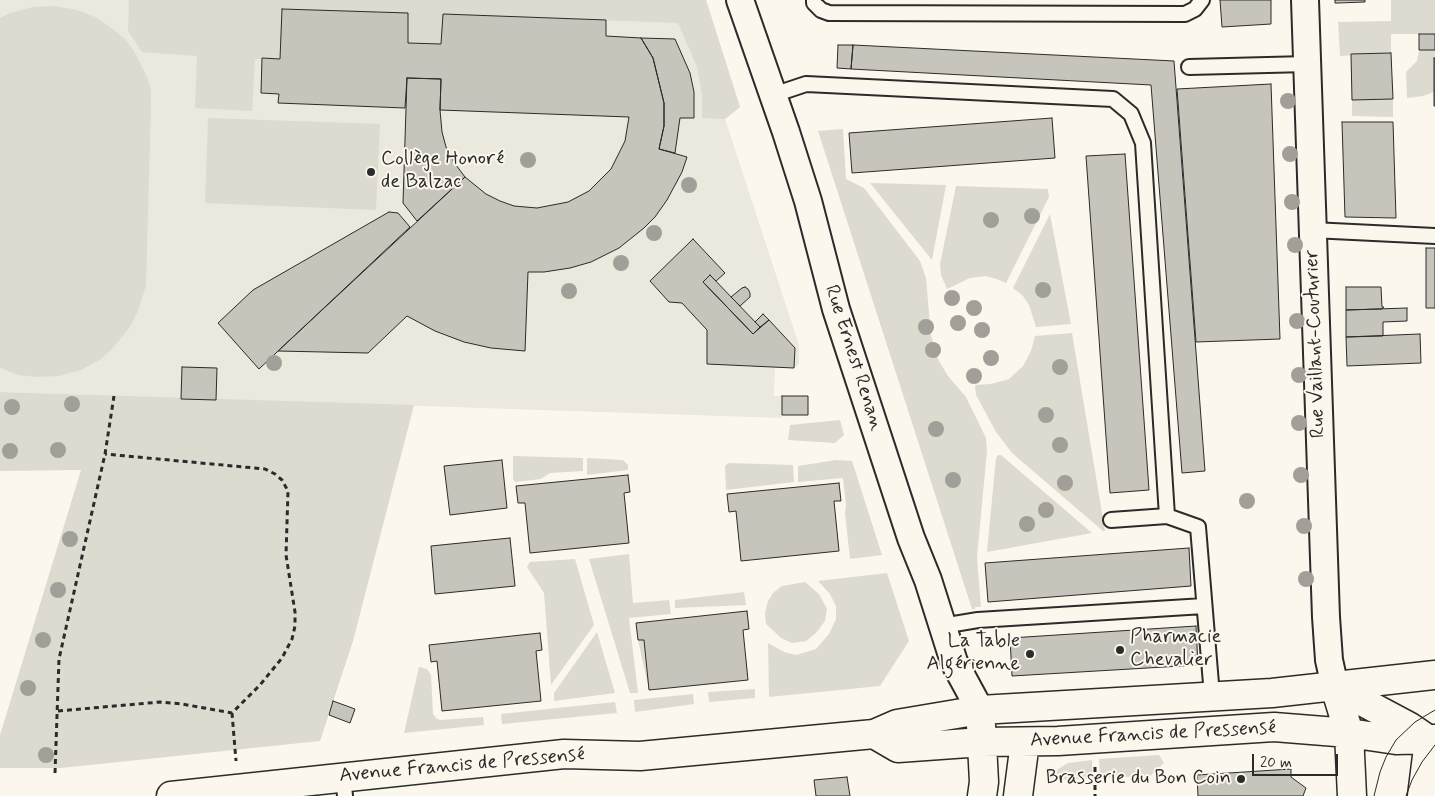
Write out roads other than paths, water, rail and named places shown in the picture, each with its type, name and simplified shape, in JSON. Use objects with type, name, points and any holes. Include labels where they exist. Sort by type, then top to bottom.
[{"type":"street","name":"Rue Ernest Renan","points":[[740,0],[808,201],[836,309],[911,538],[928,580],[954,662],[980,710]]},
{"type":"street","name":"Rue Vaillant-Couturier","points":[[1305,0],[1327,638],[1329,660],[1335,687]]},
{"type":"street","name":"Avenue Francis de Pressensé","points":[[170,796],[344,786],[564,754],[640,756],[874,734],[897,724],[980,710],[1272,693],[1435,675]]},
{"type":"street","points":[[1335,687],[1349,733],[1352,796]]},
{"type":"street","points":[[1335,687],[1432,740],[1422,796]]},
{"type":"street","points":[[980,710],[984,782],[982,796]]},
{"type":"street","points":[[980,710],[1025,742],[1018,796]]},
{"type":"street","name":"Avenue Francis de Pressensé","points":[[874,734],[898,748],[1274,726],[1349,733],[1396,740],[1432,740]]},
{"type":"lane","points":[[814,0],[821,10],[829,13],[1185,14],[1195,9],[1202,0]]},
{"type":"lane","points":[[1189,67],[1307,64]]},
{"type":"lane","points":[[773,95],[806,84],[1113,99],[1131,114],[1143,143],[1167,516]]},
{"type":"lane","points":[[1312,230],[1435,236]]},
{"type":"lane","points":[[1111,520],[1167,516],[1198,527],[1212,696]]},
{"type":"lane","points":[[942,626],[978,620],[1204,606]]},
{"type":"tram line","points":[[1374,796],[1380,772],[1396,740],[1415,722],[1435,710]]},
{"type":"tram line","points":[[1406,796],[1422,762],[1435,745]]},
{"type":"place","name":"Collège Honoré de Balzac","points":[[371,172]]},
{"type":"place","name":"Pharmacie Chevalier","points":[[1120,650]]},
{"type":"place","name":"La Table Algérienne","points":[[1030,654]]},
{"type":"place","name":"Brasserie du Bon Coin","points":[[1241,779]]}]
